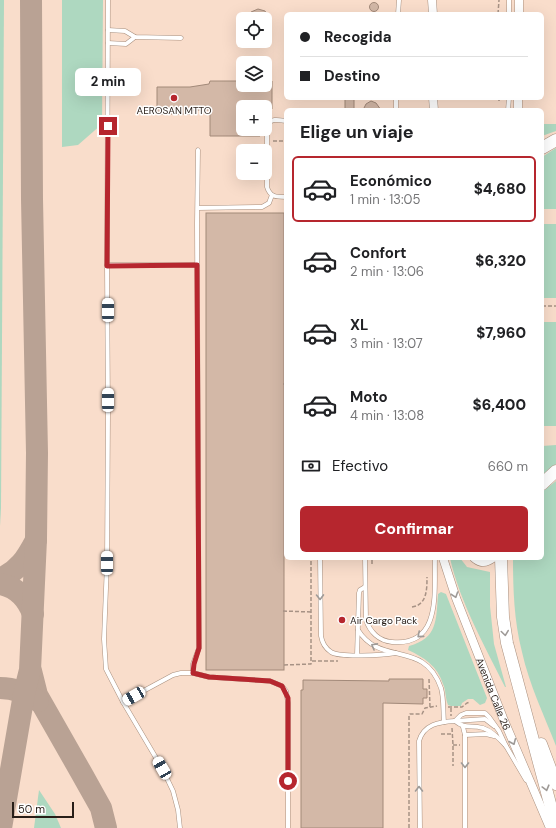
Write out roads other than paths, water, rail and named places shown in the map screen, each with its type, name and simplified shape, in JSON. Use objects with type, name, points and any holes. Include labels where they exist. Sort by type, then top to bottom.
[{"type":"main road","points":[[544,147],[556,140]]},
{"type":"main road","points":[[544,482],[556,471]]},
{"type":"main road","name":"Avenida Calle 26","points":[[501,560],[505,632],[556,826]]},
{"type":"main road","points":[[502,595],[507,560]]},
{"type":"main road","name":"Avenida Calle 26","points":[[514,670],[556,784]]},
{"type":"street","points":[[432,0],[433,12]]},
{"type":"street","points":[[519,0],[519,12]]},
{"type":"street","name":"Avenida Calle 26","points":[[444,560],[456,598],[503,718],[550,828]]},
{"type":"street","points":[[477,560],[482,563],[490,560]]},
{"type":"lane","points":[[108,0],[108,406],[107,555],[104,640],[106,669],[173,790],[180,828]]},
{"type":"lane","points":[[398,12],[399,0]]},
{"type":"lane","points":[[509,0],[509,12]]},
{"type":"lane","points":[[108,30],[125,31],[134,37],[181,38]]},
{"type":"lane","points":[[108,43],[126,44],[134,37]]},
{"type":"lane","points":[[284,121],[273,120],[268,123],[267,142],[267,187],[275,197],[284,197]]},
{"type":"lane","points":[[193,673],[199,648],[197,265],[198,150]]},
{"type":"lane","points":[[198,208],[262,207],[269,203],[272,195]]},
{"type":"lane","points":[[107,266],[197,265]]},
{"type":"lane","points":[[320,560],[321,636],[322,642],[325,646],[337,654],[381,655],[396,653]]},
{"type":"lane","points":[[365,560],[366,620],[372,632],[379,638],[389,642],[402,643],[411,641],[420,636],[426,630],[433,615],[435,560]]},
{"type":"lane","points":[[357,655],[359,593],[360,590],[365,587]]},
{"type":"lane","points":[[358,630],[373,646],[384,651],[416,658],[427,666],[441,688],[444,722]]},
{"type":"lane","points":[[123,702],[173,675],[181,673],[193,673],[209,677],[270,681],[282,686],[286,692],[288,703],[288,828]]},
{"type":"lane","points":[[420,828],[419,741],[426,729],[434,724],[444,722],[485,719],[499,731],[506,746],[540,804]]},
{"type":"lane","points":[[453,721],[463,726],[484,728],[497,736],[506,746]]},
{"type":"lane","points":[[463,726],[465,735],[465,828]]},
{"type":"lane","points":[[465,735],[486,734],[497,736]]},
{"type":"place","name":"AEROSAN MTTO","points":[[174,98]]},
{"type":"place","name":"Air Cargo Pack","points":[[342,620]]}]
